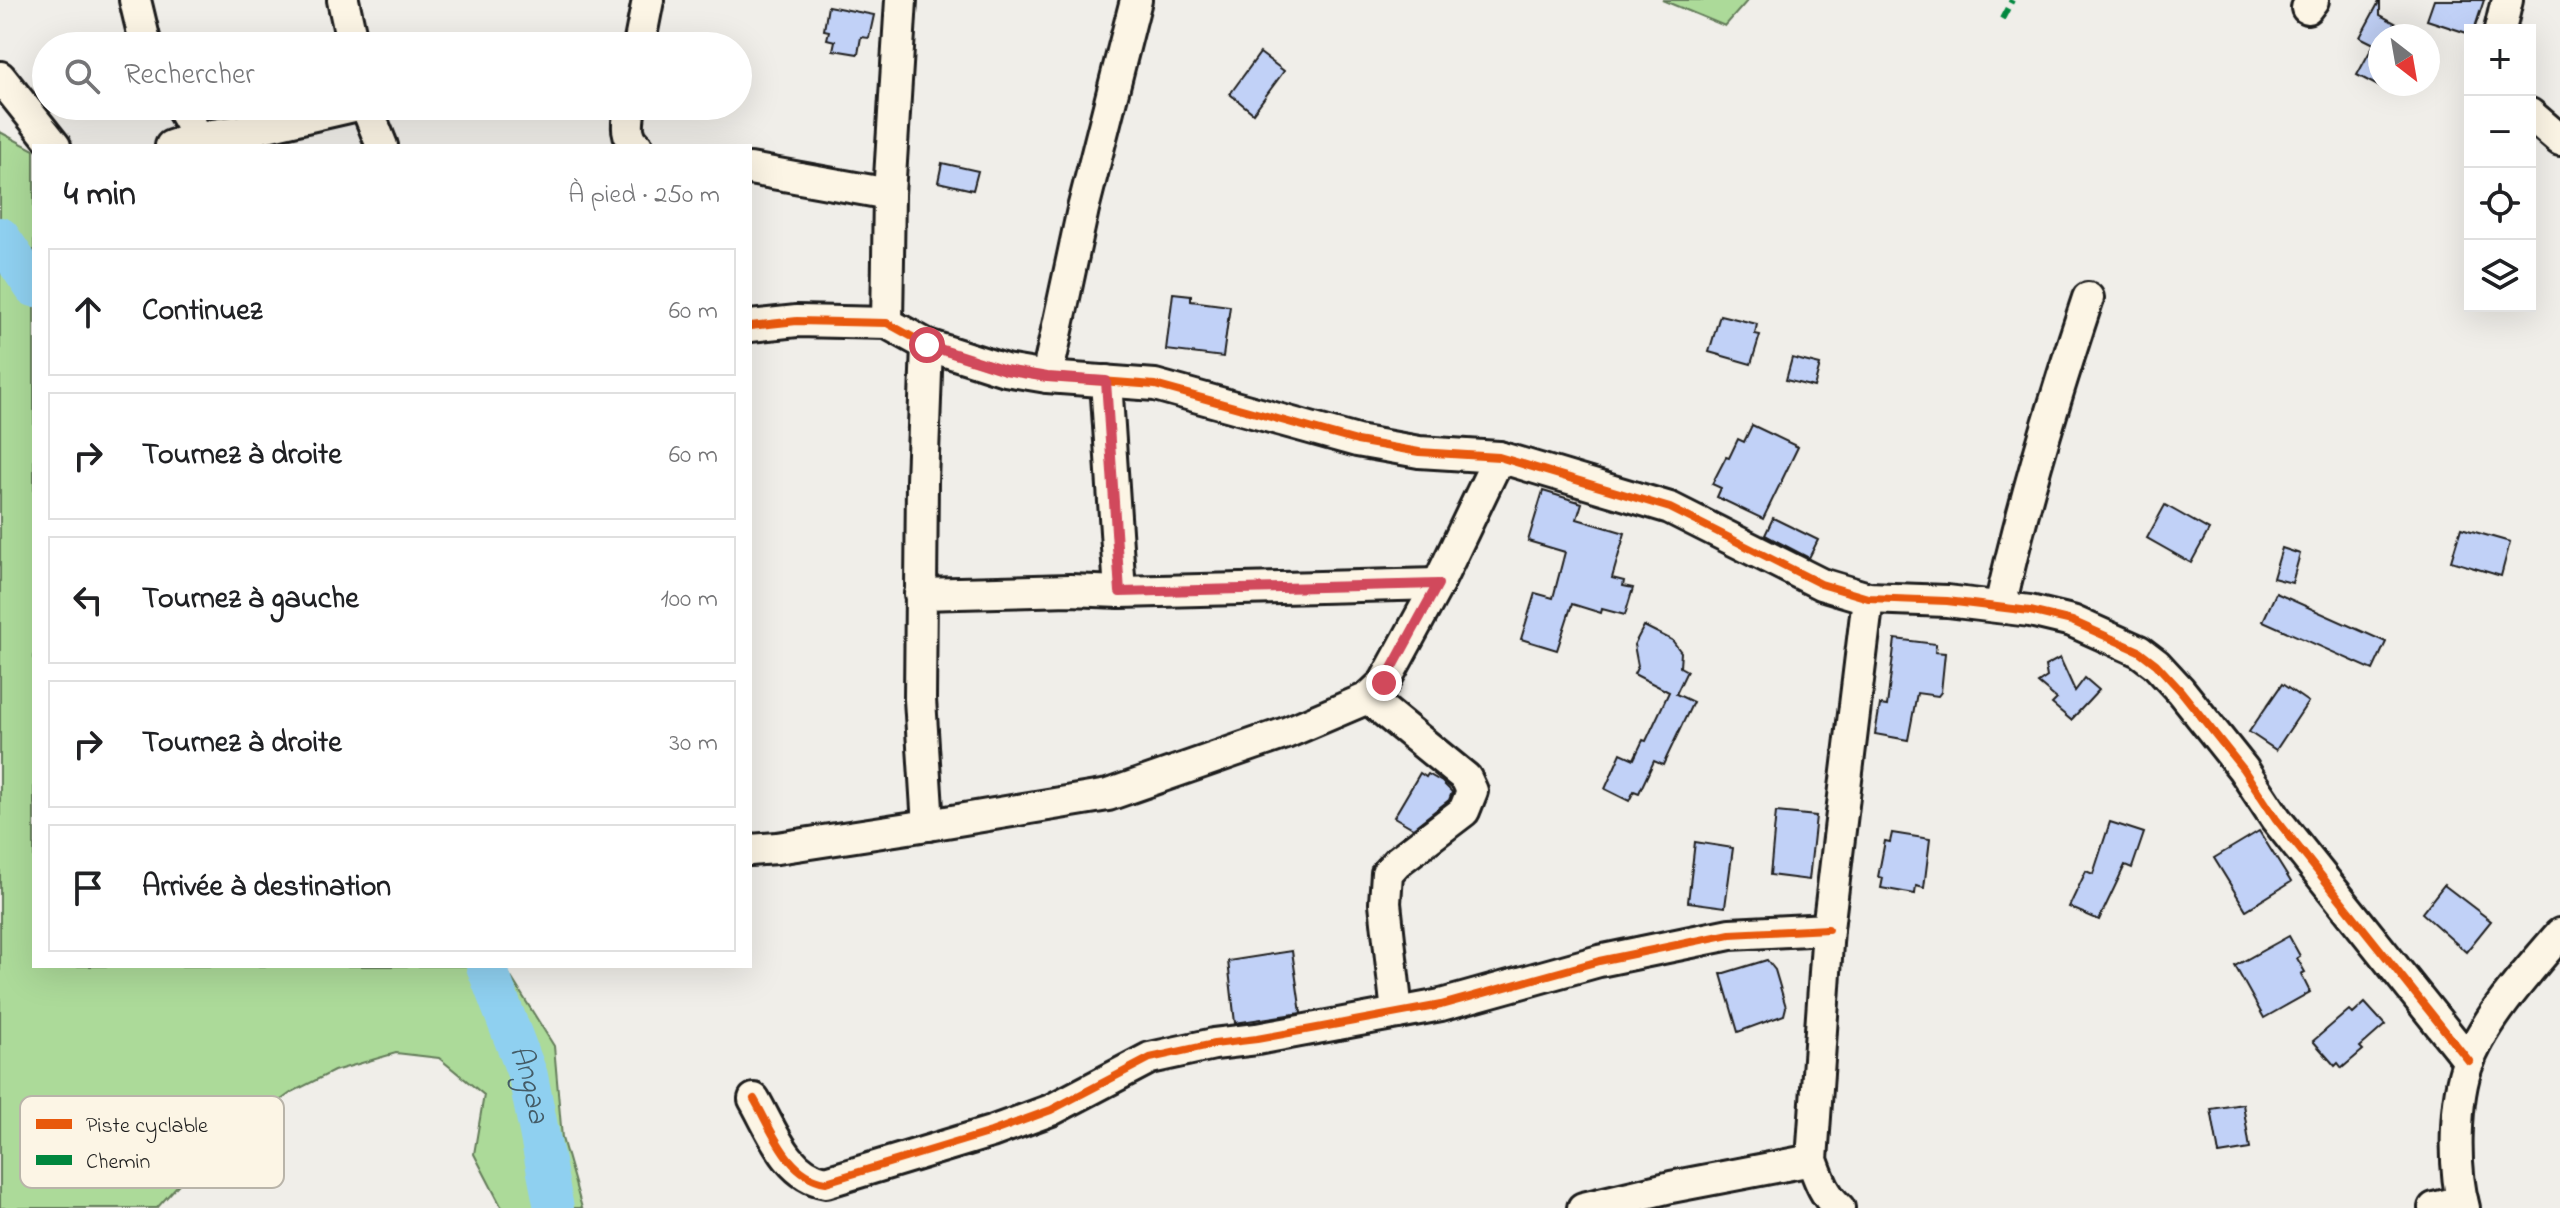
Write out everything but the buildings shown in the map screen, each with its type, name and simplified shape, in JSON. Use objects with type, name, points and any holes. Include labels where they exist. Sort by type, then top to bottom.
[{"type":"street","points":[[135,0],[143,32]]},
{"type":"street","points":[[343,0],[350,32]]},
{"type":"street","points":[[642,32],[648,0]]},
{"type":"street","points":[[887,323],[889,194],[901,0]]},
{"type":"street","points":[[1047,377],[1083,209],[1136,0]]},
{"type":"street","points":[[2501,24],[2507,0]]},
{"type":"street","points":[[0,77],[32,117]]},
{"type":"street","points":[[2536,119],[2560,140]]},
{"type":"street","points":[[34,120],[53,144]]},
{"type":"street","points":[[182,120],[185,142],[293,120]]},
{"type":"street","points":[[372,120],[381,144]]},
{"type":"street","points":[[628,120],[630,141],[634,144]]},
{"type":"street","points":[[752,169],[889,194]]},
{"type":"street","points":[[2000,607],[2018,525],[2042,440],[2088,298]]},
{"type":"street","points":[[752,326],[797,321],[887,323],[927,345],[1005,370],[1047,377],[1155,385],[1357,441],[1419,452],[1499,457],[1670,508],[1821,584],[1868,598],[1947,601],[2030,611],[2072,621],[2139,651],[2156,664],[2213,730],[2276,819],[2469,1061]]},
{"type":"street","points":[[927,345],[920,699],[928,825]]},
{"type":"street","points":[[1106,381],[1120,592]]},
{"type":"street","points":[[752,850],[1108,795],[1286,733],[1368,698],[1384,683],[1438,584],[1499,457]]},
{"type":"street","points":[[920,594],[1438,584]]},
{"type":"street","points":[[1839,1208],[1816,1184],[1828,929],[1868,598]]},
{"type":"street","points":[[1368,698],[1466,778],[1472,791],[1464,811],[1387,873],[1385,903],[1397,1013]]},
{"type":"street","points":[[754,1099],[794,1168],[810,1180],[826,1182],[991,1132],[1051,1110],[1150,1058],[1441,1005],[1599,961],[1730,934],[1828,929]]},
{"type":"street","points":[[2453,1206],[2459,1104],[2469,1061],[2501,1005],[2560,934]]},
{"type":"street","points":[[1583,1208],[1671,1187],[1816,1184]]},
{"type":"green space","points":[[1662,0],[1748,0],[1725,26]]},
{"type":"green space","points":[[0,132],[32,149],[32,968],[505,968],[554,1046],[562,1138],[582,1208],[502,1208],[474,1154],[484,1095],[439,1058],[396,1053],[334,1071],[284,1098],[20,1096],[20,1188],[175,1188],[157,1208],[0,1208]]},
{"type":"waterway","name":"Angaa","points":[[0,237],[32,284]]},
{"type":"waterway","name":"Angaa","points":[[487,968],[528,1076],[554,1208]]},
{"type":"marked path","points":[[2002,19],[2012,0]]},
{"type":"cycle path","points":[[752,326],[797,321],[887,323],[927,345],[1005,370],[1047,377],[1155,385],[1357,441],[1419,452],[1499,457],[1670,508],[1821,584],[1868,598],[1947,601],[2030,611],[2072,621],[2139,651],[2180,690],[2243,769],[2276,819],[2469,1061]]},
{"type":"cycle path","points":[[754,1099],[791,1161],[812,1178],[826,1182],[991,1132],[1051,1110],[1150,1058],[1441,1005],[1599,961],[1730,934],[1828,929]]},
{"type":"route","points":[[927,345],[1005,370],[1047,377],[1106,381],[1120,592],[1438,584],[1384,683]]}]
